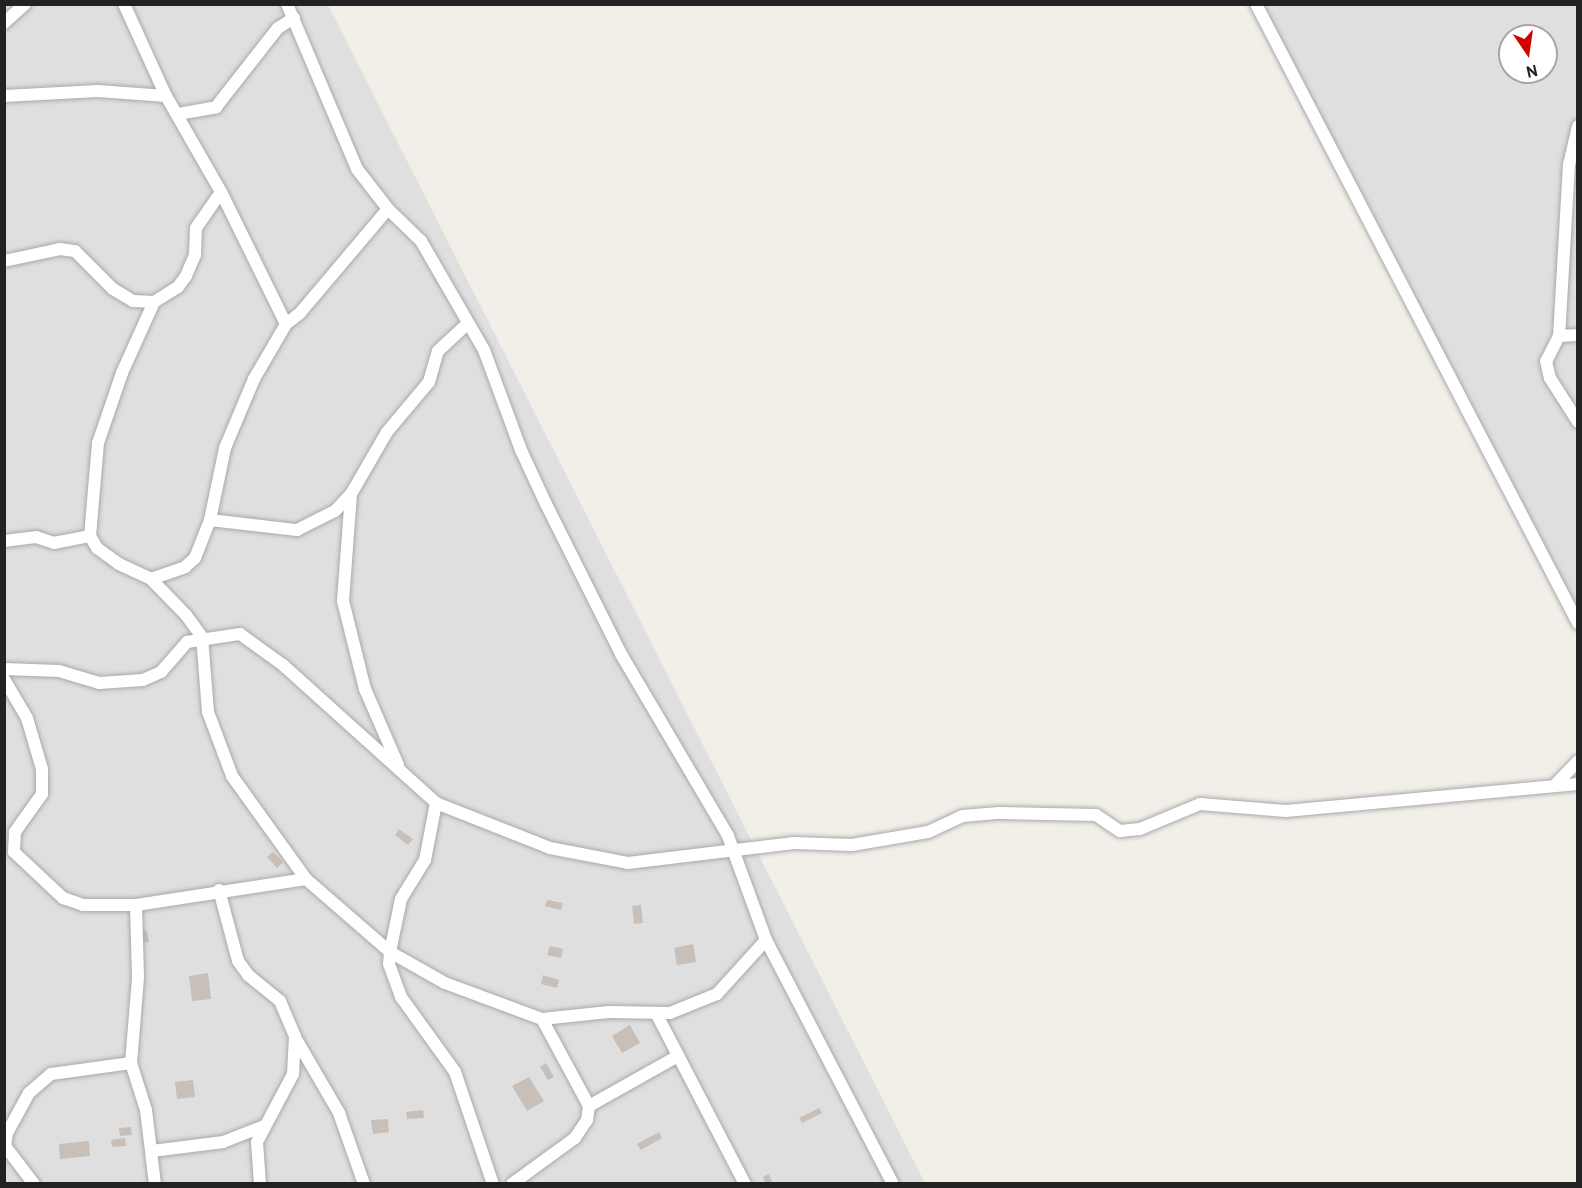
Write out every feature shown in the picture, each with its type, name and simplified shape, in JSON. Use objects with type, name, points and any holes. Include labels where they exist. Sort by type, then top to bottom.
[{"type":"street","points":[[4,23],[25,4]]},
{"type":"street","points":[[124,4],[166,96],[221,192],[286,324]]},
{"type":"street","points":[[286,4],[294,18],[357,169],[388,209],[421,241],[484,350],[521,450],[621,654],[736,852],[766,940],[893,1184]]},
{"type":"street","points":[[1256,4],[1578,623]]},
{"type":"street","points":[[178,114],[216,107],[278,28],[294,18]]},
{"type":"street","points":[[4,96],[99,91],[166,96]]},
{"type":"street","points":[[1578,126],[1559,336],[1546,361],[1550,378],[1578,422]]},
{"type":"street","points":[[221,192],[196,228],[195,255],[186,276],[178,287],[154,302],[122,373],[98,443],[90,536],[105,554],[151,579],[186,615],[202,637],[208,711],[217,742],[243,793],[306,879],[390,952],[445,983],[542,1019],[609,1012],[670,1013],[717,994],[766,940]]},
{"type":"street","points":[[151,579],[185,567],[195,558],[210,520],[225,448],[254,379],[286,324],[300,313],[388,209]]},
{"type":"street","points":[[4,261],[60,249],[75,250],[113,289],[132,301],[154,302]]},
{"type":"street","points":[[210,520],[297,530],[335,511],[351,494],[387,432],[429,382],[438,351],[468,323]]},
{"type":"street","points":[[1559,336],[1578,335]]},
{"type":"street","points":[[351,494],[343,601],[365,689],[402,772]]},
{"type":"street","points":[[4,541],[36,537],[54,543],[90,536]]},
{"type":"street","points":[[4,669],[59,671],[99,683],[143,680],[160,672],[187,642],[202,637],[240,634],[283,665],[436,802],[550,848],[628,863],[736,852],[794,843],[852,845],[928,832],[963,816],[999,813],[1096,815],[1120,831],[1140,829],[1200,804],[1297,810],[1578,784]]},
{"type":"street","points":[[4,679],[27,718],[42,769],[42,794],[15,832],[13,847],[17,858],[71,903],[136,904],[306,879]]},
{"type":"street","points":[[1554,785],[1578,761]]},
{"type":"street","points":[[436,802],[425,860],[400,899],[389,964],[400,997],[455,1072],[493,1184]]},
{"type":"street","points":[[219,890],[238,961],[248,975],[280,1001],[295,1036],[339,1113],[364,1184]]},
{"type":"street","points":[[136,904],[136,1030],[131,1062],[146,1110],[155,1184]]},
{"type":"street","points":[[656,1012],[745,1184]]},
{"type":"street","points":[[512,1184],[575,1138],[587,1120],[589,1106],[542,1019]]},
{"type":"street","points":[[260,1184],[256,1156],[264,1126],[293,1074],[295,1036]]},
{"type":"street","points":[[589,1106],[678,1056]]},
{"type":"street","points":[[34,1184],[5,1146],[20,1106],[40,1079],[51,1074],[131,1062]]},
{"type":"street","points":[[152,1151],[223,1142],[264,1126]]},
{"type":"shaded area","points":[[5,5],[328,5],[925,1183],[5,1184]]},
{"type":"shaded area","points":[[1249,5],[1577,5],[1577,617]]},
{"type":"building","points":[[399,829],[413,839],[408,845],[395,835]]},
{"type":"building","points":[[273,852],[283,862],[277,868],[267,857]]},
{"type":"building","points":[[547,900],[563,903],[561,910],[545,906]]},
{"type":"building","points":[[641,905],[643,923],[634,924],[632,906]]},
{"type":"building","points":[[140,931],[147,931],[149,942],[141,943]]},
{"type":"building","points":[[693,944],[696,962],[677,965],[674,948]]},
{"type":"building","points":[[550,946],[563,949],[561,958],[547,955]]},
{"type":"building","points":[[208,973],[211,999],[192,1001],[189,976]]},
{"type":"building","points":[[543,975],[559,980],[557,988],[541,984]]},
{"type":"building","points":[[630,1025],[640,1043],[622,1053],[612,1036]]},
{"type":"building","points":[[546,1063],[554,1077],[548,1080],[540,1067]]},
{"type":"building","points":[[529,1077],[544,1101],[527,1111],[512,1086]]},
{"type":"building","points":[[193,1080],[195,1097],[177,1099],[175,1082]]},
{"type":"building","points":[[819,1108],[822,1113],[802,1123],[799,1118]]},
{"type":"building","points":[[423,1110],[424,1118],[407,1119],[406,1112]]},
{"type":"building","points":[[388,1119],[389,1132],[373,1134],[371,1120]]},
{"type":"building","points":[[131,1127],[132,1135],[120,1136],[119,1128]]},
{"type":"building","points":[[659,1132],[662,1138],[641,1150],[637,1144]]},
{"type":"building","points":[[125,1138],[126,1146],[112,1147],[111,1140]]},
{"type":"building","points":[[89,1141],[90,1156],[60,1159],[59,1144]]},
{"type":"building","points":[[769,1174],[773,1184],[766,1184],[763,1177]]}]
